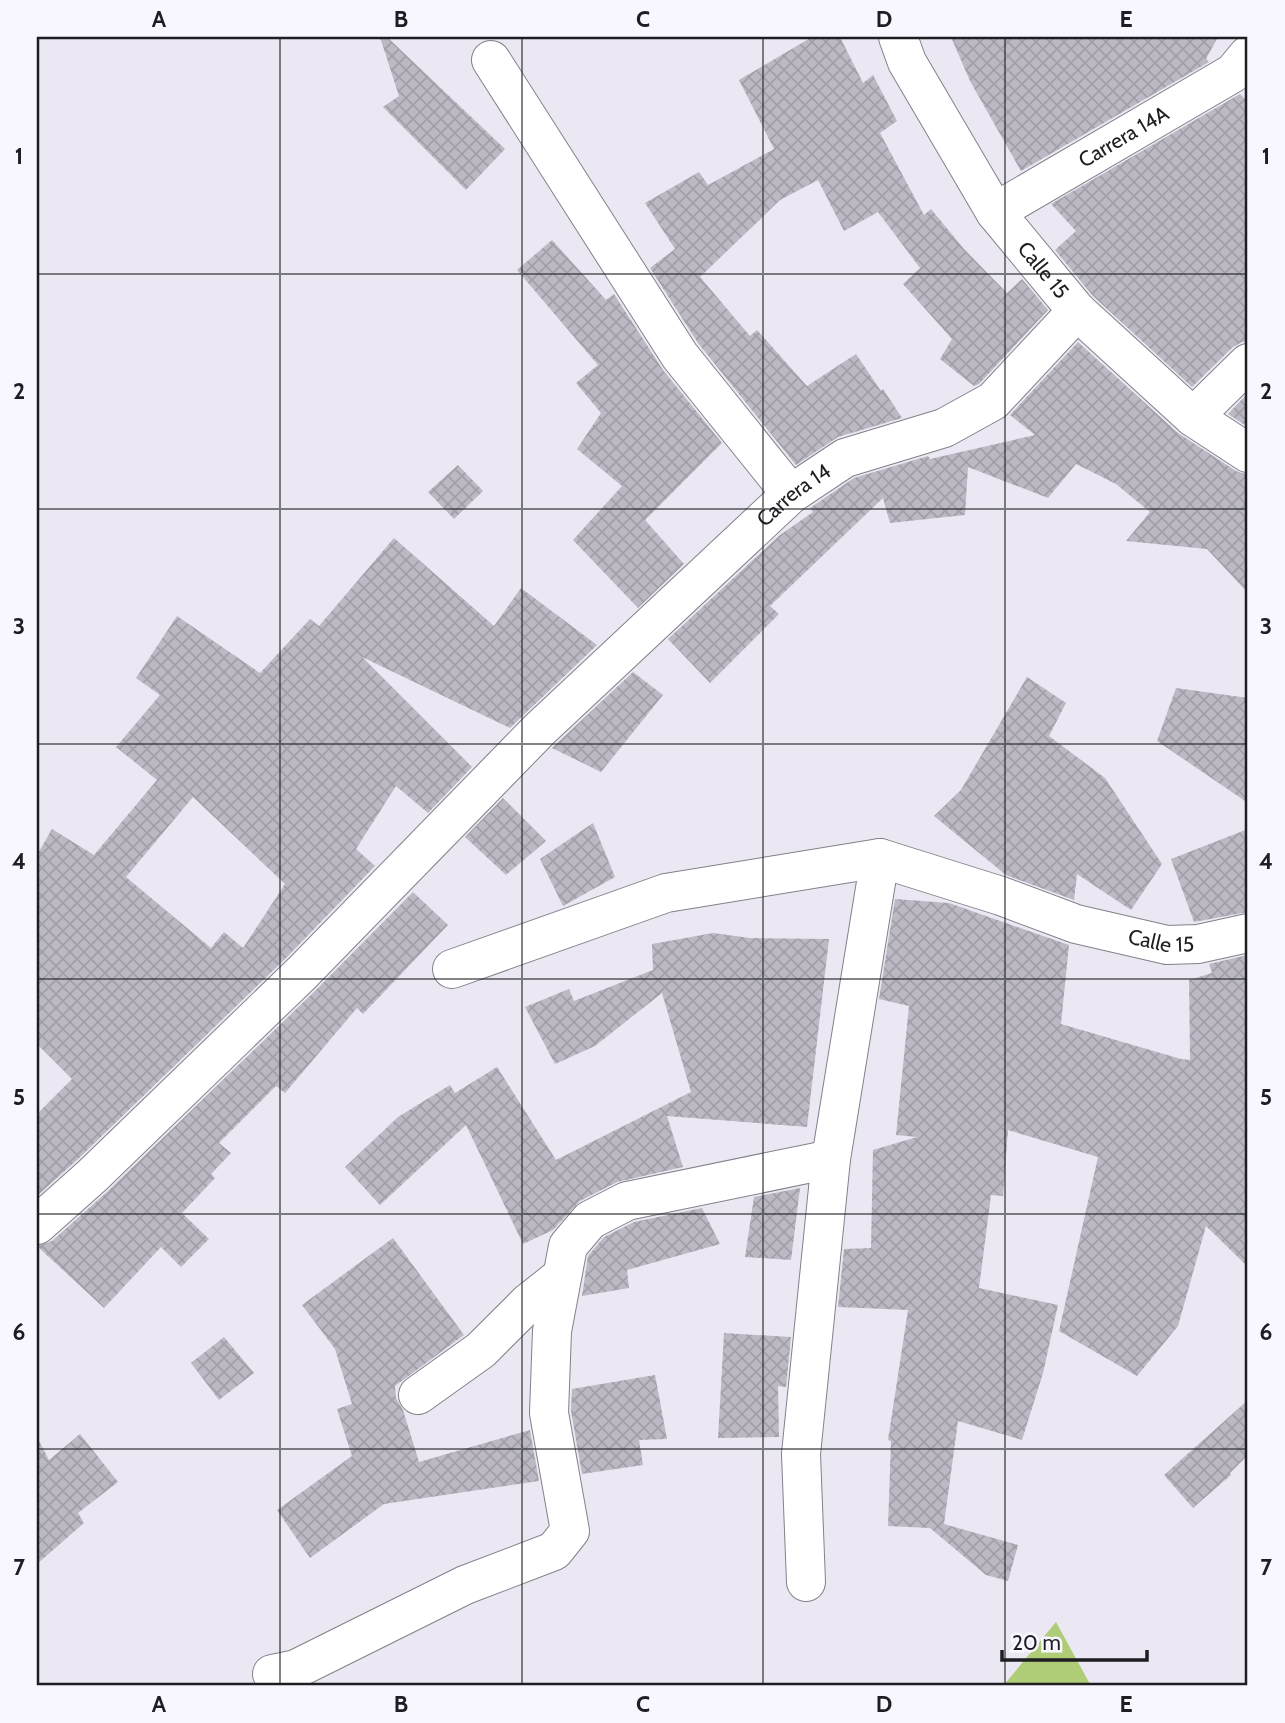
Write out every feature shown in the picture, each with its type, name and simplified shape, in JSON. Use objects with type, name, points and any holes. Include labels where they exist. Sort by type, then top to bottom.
[{"type":"street","name":"Calle 15","points":[[898,37],[908,62],[995,212],[1077,311],[1193,417],[1248,453]]},
{"type":"street","name":"Carrera 14A","points":[[995,212],[1233,73],[1248,55]]},
{"type":"street","points":[[491,60],[680,356],[791,494]]},
{"type":"street","name":"Carrera 14","points":[[37,1225],[92,1176],[302,972],[539,730],[791,494],[845,458],[944,428],[993,401],[1077,311]]},
{"type":"street","points":[[1193,417],[1248,363]]},
{"type":"street","name":"Calle 15","points":[[880,858],[1001,896],[1076,925],[1167,945],[1198,944],[1248,933]]},
{"type":"street","points":[[452,969],[666,893],[880,858],[831,1158],[801,1454],[806,1583]]},
{"type":"street","points":[[272,1674],[296,1668],[465,1585],[554,1551],[570,1531],[549,1413],[552,1331],[568,1247],[590,1220],[627,1201],[831,1158]]},
{"type":"street","points":[[418,1395],[481,1350],[528,1303],[562,1276]]},
{"type":"green space","points":[[1056,1622],[1091,1686],[1003,1686]]},
{"type":"building","points":[[380,37],[387,37],[505,149],[466,190],[383,107],[399,96]]},
{"type":"building","points":[[812,37],[840,37],[863,83],[873,75],[897,121],[880,133],[924,215],[931,209],[964,249],[1007,293],[1022,279],[1048,310],[979,384],[974,386],[940,359],[952,339],[903,284],[920,268],[878,212],[844,231],[818,180],[780,200],[700,277],[750,336],[757,330],[807,386],[856,354],[902,418],[838,437],[796,465],[698,343],[650,268],[675,249],[645,203],[699,172],[708,185],[774,149],[739,80]]},
{"type":"building","points":[[951,37],[1218,37],[1206,59],[1209,62],[1021,171],[970,81]]},
{"type":"building","points":[[1240,94],[1248,102],[1248,342],[1233,347],[1192,387],[1093,296],[1055,250],[1076,231],[1051,204]]},
{"type":"building","points":[[552,240],[606,300],[614,294],[663,370],[722,443],[645,520],[684,564],[638,608],[573,540],[622,486],[577,449],[601,413],[576,383],[598,365],[517,270]]},
{"type":"building","points":[[1078,342],[1178,433],[1236,471],[1248,475],[1248,593],[1207,549],[1126,541],[1150,512],[1116,484],[1076,464],[1048,498],[968,467],[965,515],[890,523],[883,498],[770,606],[779,614],[710,683],[668,639],[780,535],[813,512],[810,508],[854,478],[928,456],[930,459],[1035,435],[1010,415]]},
{"type":"building","points":[[1248,393],[1248,427],[1228,414]]},
{"type":"building","points":[[458,465],[483,491],[454,519],[428,492]]},
{"type":"building","points":[[394,538],[494,626],[521,588],[597,645],[510,728],[362,657],[472,767],[428,813],[396,786],[356,849],[375,866],[287,957],[37,1196],[37,1114],[72,1079],[37,1044],[37,855],[52,829],[94,855],[157,780],[116,747],[160,695],[136,678],[177,616],[260,673],[310,619],[319,626]],"holes":[[[193,797],[285,884],[243,948],[224,932],[211,948],[126,877]]]},
{"type":"building","points":[[633,672],[663,695],[601,772],[552,748]]},
{"type":"building","points":[[1027,677],[1066,703],[1049,736],[1105,778],[1162,864],[1131,910],[1077,874],[1074,900],[1006,875],[934,816],[961,790]]},
{"type":"building","points":[[1176,688],[1248,698],[1248,803],[1157,741]]},
{"type":"building","points":[[503,798],[546,841],[506,875],[465,837]]},
{"type":"building","points":[[593,823],[615,877],[563,906],[540,859]]},
{"type":"building","points":[[1248,829],[1248,912],[1194,922],[1171,859]]},
{"type":"building","points":[[413,892],[448,925],[363,1014],[357,1008],[285,1093],[276,1086],[219,1143],[231,1153],[211,1174],[215,1178],[182,1213],[209,1239],[181,1267],[161,1247],[104,1308],[37,1246],[52,1241],[107,1192]]},
{"type":"building","points":[[895,899],[949,903],[1069,945],[1061,1024],[1181,1059],[1190,1060],[1189,980],[1212,973],[1209,964],[1248,955],[1248,1267],[1206,1226],[1178,1326],[1137,1376],[1059,1331],[1098,1157],[1008,1130],[1003,1196],[991,1195],[979,1288],[1058,1305],[1043,1373],[1022,1440],[958,1421],[944,1524],[1018,1545],[1008,1581],[986,1575],[930,1528],[888,1526],[891,1441],[888,1440],[908,1310],[838,1307],[844,1249],[871,1248],[873,1150],[917,1137],[896,1135],[909,1006],[879,999]]},
{"type":"building","points":[[713,933],[750,938],[829,939],[807,1127],[667,1116],[683,1167],[617,1182],[580,1201],[553,1230],[523,1244],[466,1125],[380,1205],[345,1167],[398,1117],[450,1085],[455,1093],[497,1067],[556,1160],[691,1092],[662,993],[595,1046],[555,1064],[525,1007],[569,989],[574,1001],[653,970],[652,944]]},
{"type":"building","points":[[800,1188],[791,1260],[745,1257],[754,1197]]},
{"type":"building","points":[[702,1208],[720,1244],[627,1270],[629,1288],[582,1296],[588,1256],[604,1237],[634,1222]]},
{"type":"building","points":[[393,1238],[464,1335],[395,1386],[396,1398],[403,1410],[419,1462],[530,1430],[539,1481],[384,1504],[310,1558],[277,1510],[352,1456],[337,1409],[352,1404],[335,1349],[302,1305]]},
{"type":"building","points":[[724,1333],[791,1337],[786,1387],[778,1386],[779,1437],[718,1438]]},
{"type":"building","points":[[224,1337],[254,1373],[219,1400],[191,1363]]},
{"type":"building","points":[[655,1375],[667,1439],[639,1440],[643,1465],[582,1474],[571,1411],[572,1389]]},
{"type":"building","points":[[1248,1400],[1248,1455],[1231,1475],[1193,1508],[1164,1475]]},
{"type":"building","points":[[80,1434],[118,1482],[78,1513],[84,1523],[37,1564],[37,1437],[49,1460]]}]
